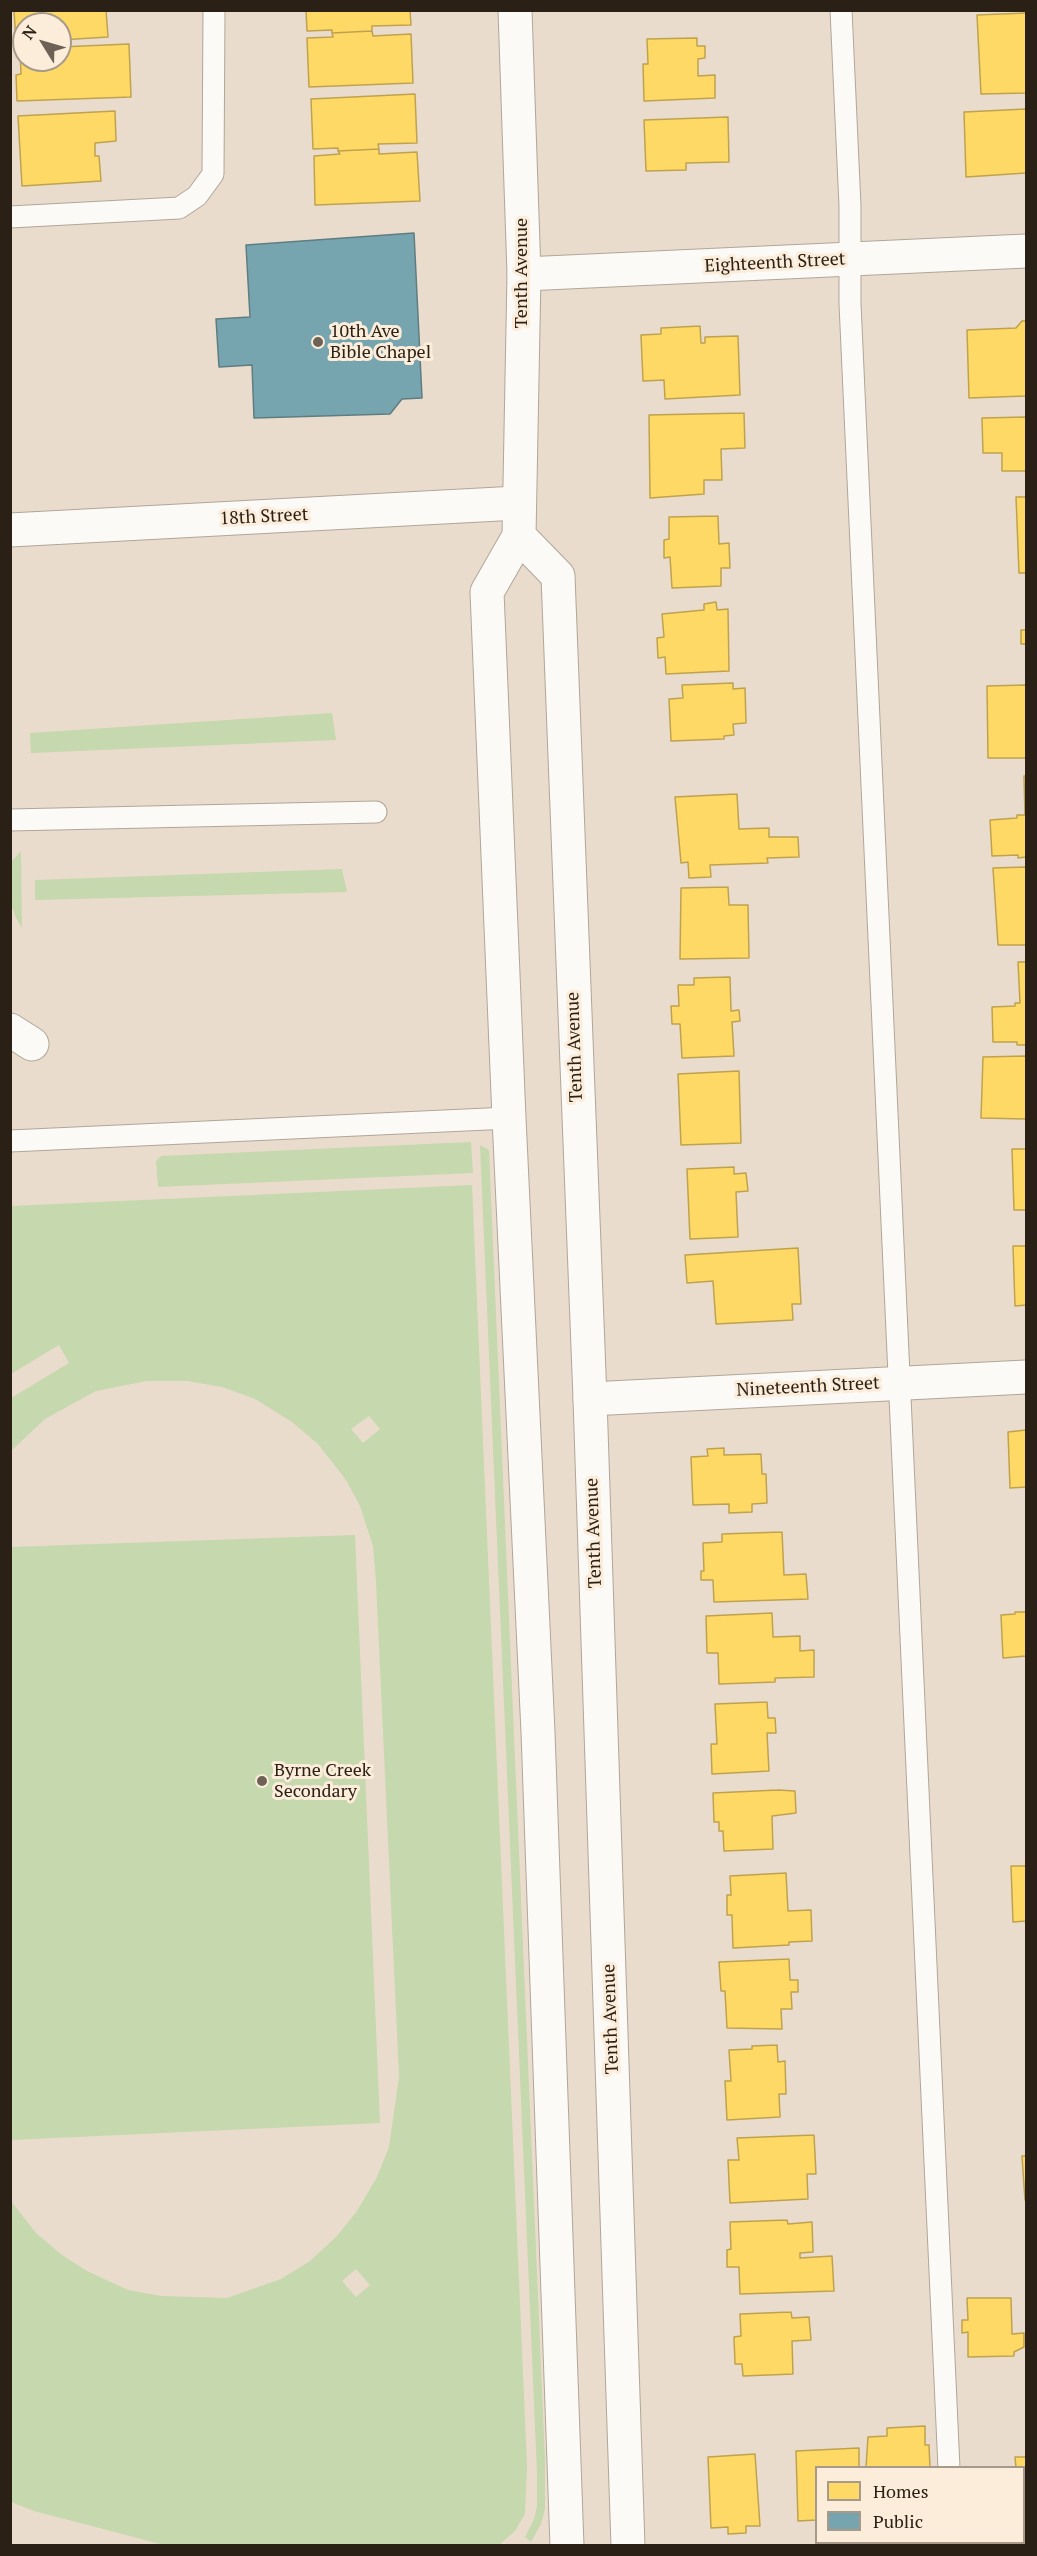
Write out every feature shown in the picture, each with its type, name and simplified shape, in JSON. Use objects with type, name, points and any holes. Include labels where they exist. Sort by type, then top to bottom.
[{"type":"main road","name":"Tenth Avenue","points":[[515,10],[524,274],[519,536],[558,576],[590,1399],[628,2546]]},
{"type":"main road","name":"Eighteenth Street","points":[[524,274],[1026,251]]},
{"type":"main road","name":"18th Street","points":[[10,530],[518,503]]},
{"type":"main road","points":[[519,536],[487,592],[538,1732],[567,2546]]},
{"type":"main road","name":"Nineteenth Street","points":[[590,1399],[1026,1377]]},
{"type":"lane","points":[[10,218],[178,208],[197,196],[213,174],[214,10]]},
{"type":"lane","points":[[841,10],[850,304],[949,2466]]},
{"type":"lane","points":[[10,820],[375,812]]},
{"type":"lane","points":[[10,1141],[509,1118]]},
{"type":"green space","points":[[332,713],[336,740],[31,753],[30,733]]},
{"type":"green space","points":[[21,851],[22,928],[10,901],[11,862]]},
{"type":"green space","points":[[342,869],[347,892],[35,900],[35,880]]},
{"type":"green space","points":[[471,1142],[473,1173],[158,1187],[156,1161],[161,1156]]},
{"type":"green space","points":[[480,1145],[489,1150],[545,2460],[545,2509],[541,2524],[531,2542],[525,2537],[537,2507],[537,2473]]},
{"type":"green space","points":[[472,1185],[527,2466],[525,2514],[515,2531],[499,2545],[168,2546],[34,2511],[11,2502],[11,2201],[36,2233],[62,2255],[87,2271],[128,2290],[161,2296],[227,2298],[281,2279],[310,2261],[337,2236],[357,2211],[377,2177],[389,2147],[399,2077],[376,1582],[373,1546],[360,1506],[346,1480],[318,1444],[292,1422],[255,1399],[222,1387],[187,1381],[147,1381],[96,1391],[45,1419],[11,1451],[11,1398],[69,1363],[59,1345],[11,1374],[11,1206]],"holes":[[[369,1416],[380,1429],[363,1443],[351,1429]],[[356,2269],[370,2285],[356,2297],[342,2281]]]},
{"type":"green space","points":[[355,1535],[380,2123],[11,2140],[11,1547]]},
{"type":"building: Homes","points":[[14,10],[106,10],[108,37],[72,39],[72,12],[14,12]]},
{"type":"building: Homes","points":[[306,10],[410,10],[411,25],[372,26],[372,31],[332,33],[332,30],[307,31]]},
{"type":"building: Homes","points":[[1026,13],[1026,93],[981,94],[977,15]]},
{"type":"building: Homes","points":[[372,31],[373,36],[411,34],[413,83],[309,87],[307,38],[333,37],[332,33]]},
{"type":"building: Homes","points":[[697,38],[697,46],[705,46],[705,58],[698,59],[698,76],[715,75],[715,98],[644,101],[643,64],[648,64],[647,39]]},
{"type":"building: Homes","points":[[129,44],[131,97],[17,101],[16,75],[21,72],[72,72],[72,46]]},
{"type":"building: Homes","points":[[415,94],[417,143],[378,144],[379,149],[338,151],[338,148],[313,149],[311,99]]},
{"type":"building: Homes","points":[[1026,109],[1026,173],[966,177],[964,112]]},
{"type":"building: Homes","points":[[115,111],[116,141],[95,143],[95,156],[99,156],[101,181],[22,186],[18,116]]},
{"type":"building: Homes","points":[[728,117],[729,162],[686,163],[686,170],[646,171],[644,120]]},
{"type":"building: Homes","points":[[379,149],[379,154],[417,152],[420,201],[315,205],[314,156],[340,154],[338,151]]},
{"type":"building: Homes","points":[[1022,321],[1026,321],[1026,396],[969,398],[967,330],[1016,328]]},
{"type":"building: Homes","points":[[700,326],[701,343],[705,343],[705,337],[738,336],[740,395],[665,399],[664,380],[643,381],[641,335],[661,334],[661,328]]},
{"type":"building: Homes","points":[[744,413],[745,448],[721,449],[722,480],[704,480],[704,494],[650,498],[649,415]]},
{"type":"building: Homes","points":[[1026,417],[1026,471],[1002,471],[1002,453],[983,453],[982,418]]},
{"type":"building: Homes","points":[[1016,497],[1026,497],[1026,573],[1019,573]]},
{"type":"building: Homes","points":[[718,516],[719,544],[729,543],[730,568],[721,568],[721,586],[672,588],[670,557],[664,558],[664,540],[669,539],[669,517]]},
{"type":"building: Homes","points":[[716,602],[717,610],[728,609],[729,671],[666,674],[665,657],[658,658],[657,638],[664,637],[662,614],[704,610],[704,604]]},
{"type":"building: Homes","points":[[1021,630],[1026,630],[1026,644],[1021,644]]},
{"type":"building: Homes","points":[[733,683],[733,689],[745,688],[746,723],[733,724],[734,735],[724,736],[724,739],[671,741],[669,699],[683,698],[682,685]]},
{"type":"building: Homes","points":[[1026,685],[1026,758],[988,758],[987,686]]},
{"type":"building: Homes","points":[[1024,776],[1026,776],[1026,857],[992,856],[990,820],[1017,818],[1017,815],[1025,815]]},
{"type":"building: Homes","points":[[737,794],[739,829],[769,828],[769,837],[798,837],[799,857],[767,858],[768,863],[710,865],[711,877],[689,878],[688,862],[681,863],[675,797]]},
{"type":"building: Homes","points":[[1026,867],[1026,945],[998,945],[993,868]]},
{"type":"building: Homes","points":[[728,887],[729,905],[748,905],[749,958],[680,959],[681,888]]},
{"type":"building: Homes","points":[[1018,962],[1026,962],[1026,1045],[1017,1045],[1017,1042],[993,1042],[992,1007],[1015,1006],[1015,1003],[1020,1003]]},
{"type":"building: Homes","points":[[730,977],[731,1011],[739,1010],[740,1021],[732,1022],[734,1056],[682,1058],[680,1024],[672,1024],[671,1006],[679,1006],[678,985],[694,985],[694,978]]},
{"type":"building: Homes","points":[[1026,1056],[1026,1119],[981,1118],[983,1057]]},
{"type":"building: Homes","points":[[739,1071],[741,1143],[681,1145],[678,1074]]},
{"type":"building: Homes","points":[[1012,1149],[1026,1149],[1026,1210],[1014,1210]]},
{"type":"building: Homes","points":[[734,1167],[734,1174],[746,1173],[748,1191],[736,1192],[738,1237],[690,1239],[687,1169]]},
{"type":"building: Homes","points":[[1013,1246],[1026,1246],[1026,1305],[1015,1306]]},
{"type":"building: Homes","points":[[798,1248],[801,1304],[792,1304],[793,1320],[716,1324],[713,1281],[687,1283],[685,1255]]},
{"type":"building: Homes","points":[[1026,1430],[1026,1487],[1010,1488],[1008,1432]]},
{"type":"building: Homes","points":[[724,1448],[724,1455],[761,1454],[762,1474],[766,1474],[767,1503],[752,1504],[752,1512],[729,1513],[729,1504],[693,1505],[691,1457],[708,1456],[707,1449]]},
{"type":"building: Homes","points":[[782,1532],[784,1575],[806,1574],[808,1599],[714,1602],[713,1580],[701,1580],[701,1571],[704,1571],[703,1543],[722,1542],[722,1534]]},
{"type":"building: Homes","points":[[1015,1612],[1026,1612],[1026,1656],[1003,1658],[1001,1615],[1015,1614]]},
{"type":"building: Homes","points":[[772,1613],[773,1637],[800,1636],[800,1651],[814,1650],[814,1677],[775,1678],[775,1682],[719,1684],[718,1653],[707,1653],[706,1616]]},
{"type":"building: Homes","points":[[767,1702],[768,1718],[775,1718],[776,1733],[767,1733],[769,1771],[712,1774],[711,1744],[717,1744],[715,1704]]},
{"type":"building: Homes","points":[[795,1791],[796,1813],[772,1816],[773,1849],[724,1851],[723,1831],[719,1831],[719,1822],[714,1822],[713,1793]]},
{"type":"building: Homes","points":[[1011,1866],[1026,1866],[1026,1921],[1013,1922]]},
{"type":"building: Homes","points":[[786,1873],[788,1911],[811,1910],[812,1941],[789,1942],[789,1945],[733,1948],[732,1915],[727,1915],[727,1895],[731,1895],[730,1876]]},
{"type":"building: Homes","points":[[789,1959],[790,1980],[798,1980],[798,1992],[791,1992],[792,2009],[781,2009],[782,2029],[727,2028],[725,1991],[721,1991],[719,1962]]},
{"type":"building: Homes","points":[[777,2045],[778,2062],[785,2061],[786,2094],[779,2094],[780,2117],[727,2120],[725,2081],[731,2081],[729,2050]]},
{"type":"building: Homes","points":[[814,2135],[816,2174],[807,2174],[808,2199],[730,2203],[728,2160],[739,2160],[737,2138]]},
{"type":"building: Homes","points":[[1022,2156],[1026,2156],[1025,2200]]},
{"type":"building: Homes","points":[[787,2220],[788,2224],[812,2222],[813,2252],[800,2253],[800,2258],[832,2256],[834,2291],[740,2294],[739,2267],[727,2267],[727,2250],[731,2249],[730,2222]]},
{"type":"building: Homes","points":[[967,2298],[1011,2298],[1012,2334],[1024,2333],[1024,2347],[1014,2352],[1014,2356],[968,2357],[968,2332],[962,2333],[962,2320],[968,2320]]},
{"type":"building: Homes","points":[[791,2312],[792,2318],[809,2317],[811,2340],[792,2341],[793,2374],[743,2376],[742,2364],[735,2364],[734,2337],[741,2336],[740,2314]]},
{"type":"building: Homes","points":[[925,2426],[925,2445],[929,2445],[930,2466],[866,2466],[868,2437],[887,2436],[887,2428]]},
{"type":"building: Homes","points":[[859,2448],[859,2466],[815,2466],[815,2520],[798,2521],[796,2451]]},
{"type":"building: Homes","points":[[755,2454],[760,2526],[746,2526],[746,2533],[728,2534],[728,2527],[711,2528],[708,2457]]},
{"type":"building: Homes","points":[[1015,2457],[1026,2457],[1025,2532],[1025,2466],[1016,2466]]},
{"type":"building: Public","name":"10th Ave Bible Chapel","points":[[414,233],[422,398],[402,399],[390,414],[254,418],[252,365],[219,367],[216,319],[250,317],[246,245]]},
{"type":"place","name":"10th Ave Bible Chapel","points":[[318,342]]},
{"type":"place","name":"Byrne Creek Secondary","points":[[262,1781]]}]
